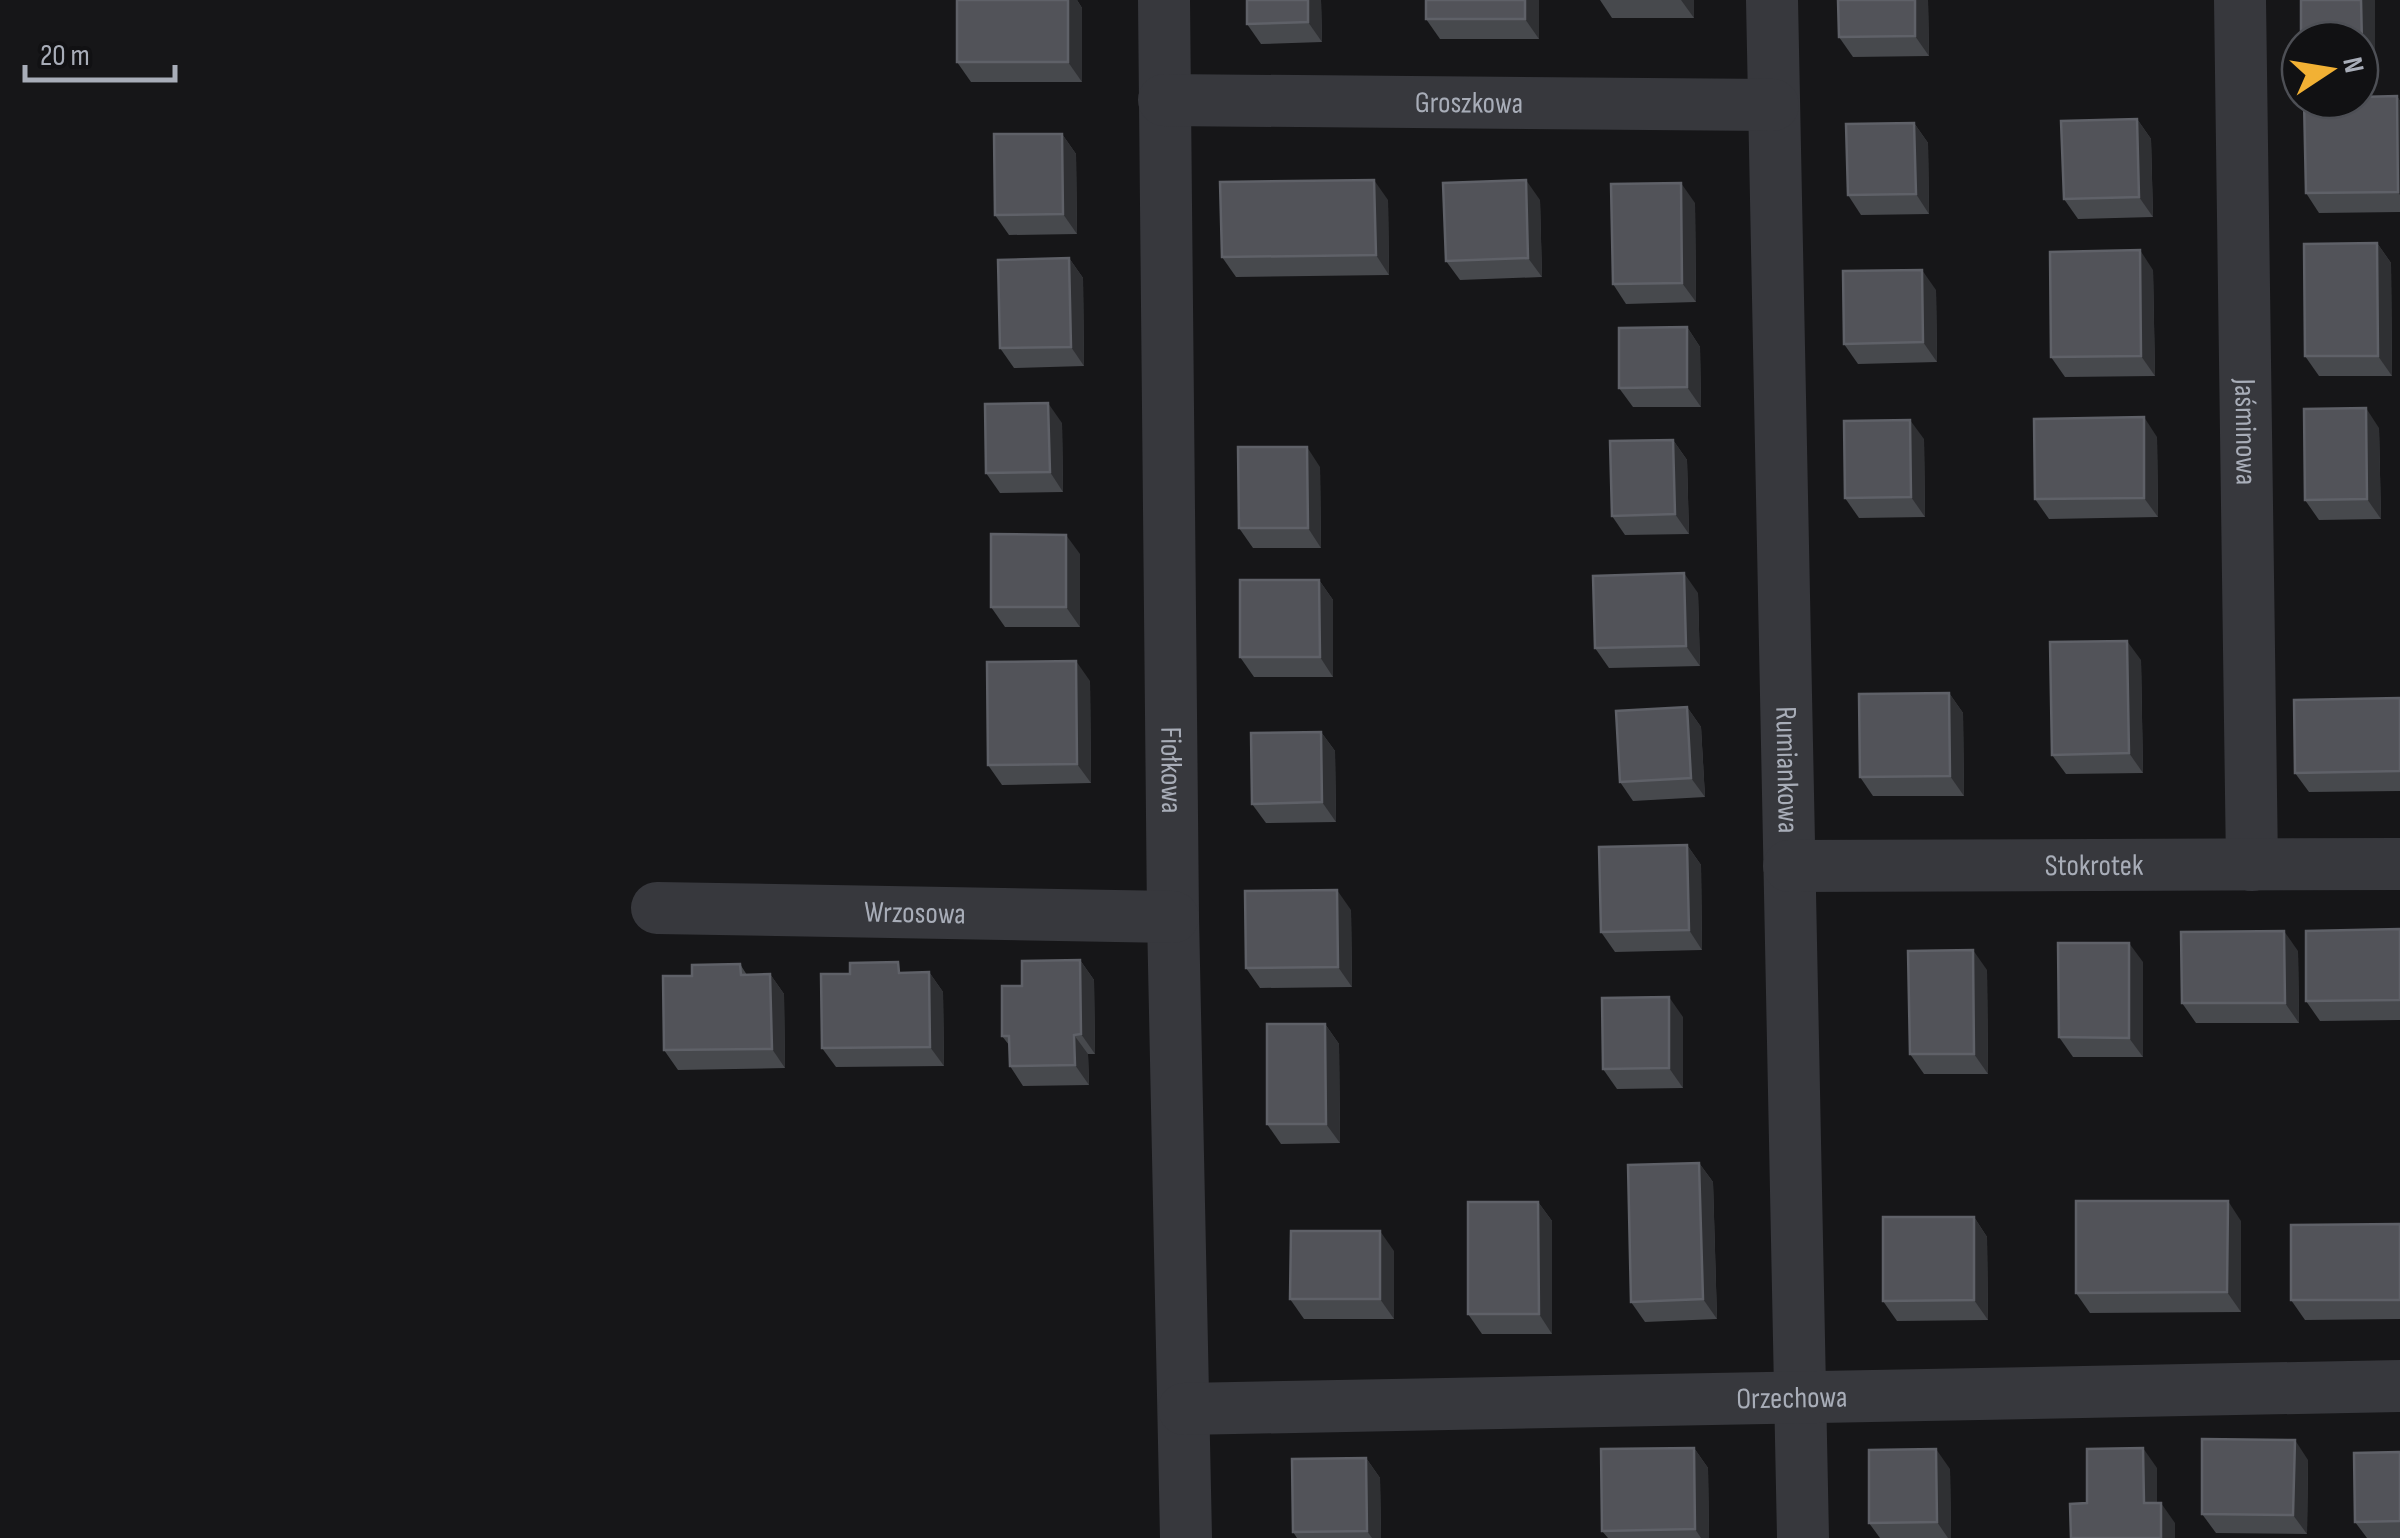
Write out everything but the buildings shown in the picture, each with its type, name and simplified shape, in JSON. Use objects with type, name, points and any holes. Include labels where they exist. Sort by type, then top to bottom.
[{"type":"street","name":"Fiołkowa","points":[[1164,0],[1173,918],[1186,1538]]},
{"type":"street","name":"Rumiankowa","points":[[1772,0],[1802,1538]]},
{"type":"street","name":"Jaśminowa","points":[[2240,0],[2252,865]]},
{"type":"street","name":"Groszkowa","points":[[1164,100],[1772,105]]},
{"type":"street","name":"Stokrotek","points":[[1790,866],[2400,864]]},
{"type":"street","name":"Wrzosowa","points":[[657,908],[1173,918]]},
{"type":"street","name":"Orzechowa","points":[[1184,1409],[2400,1386]]}]
